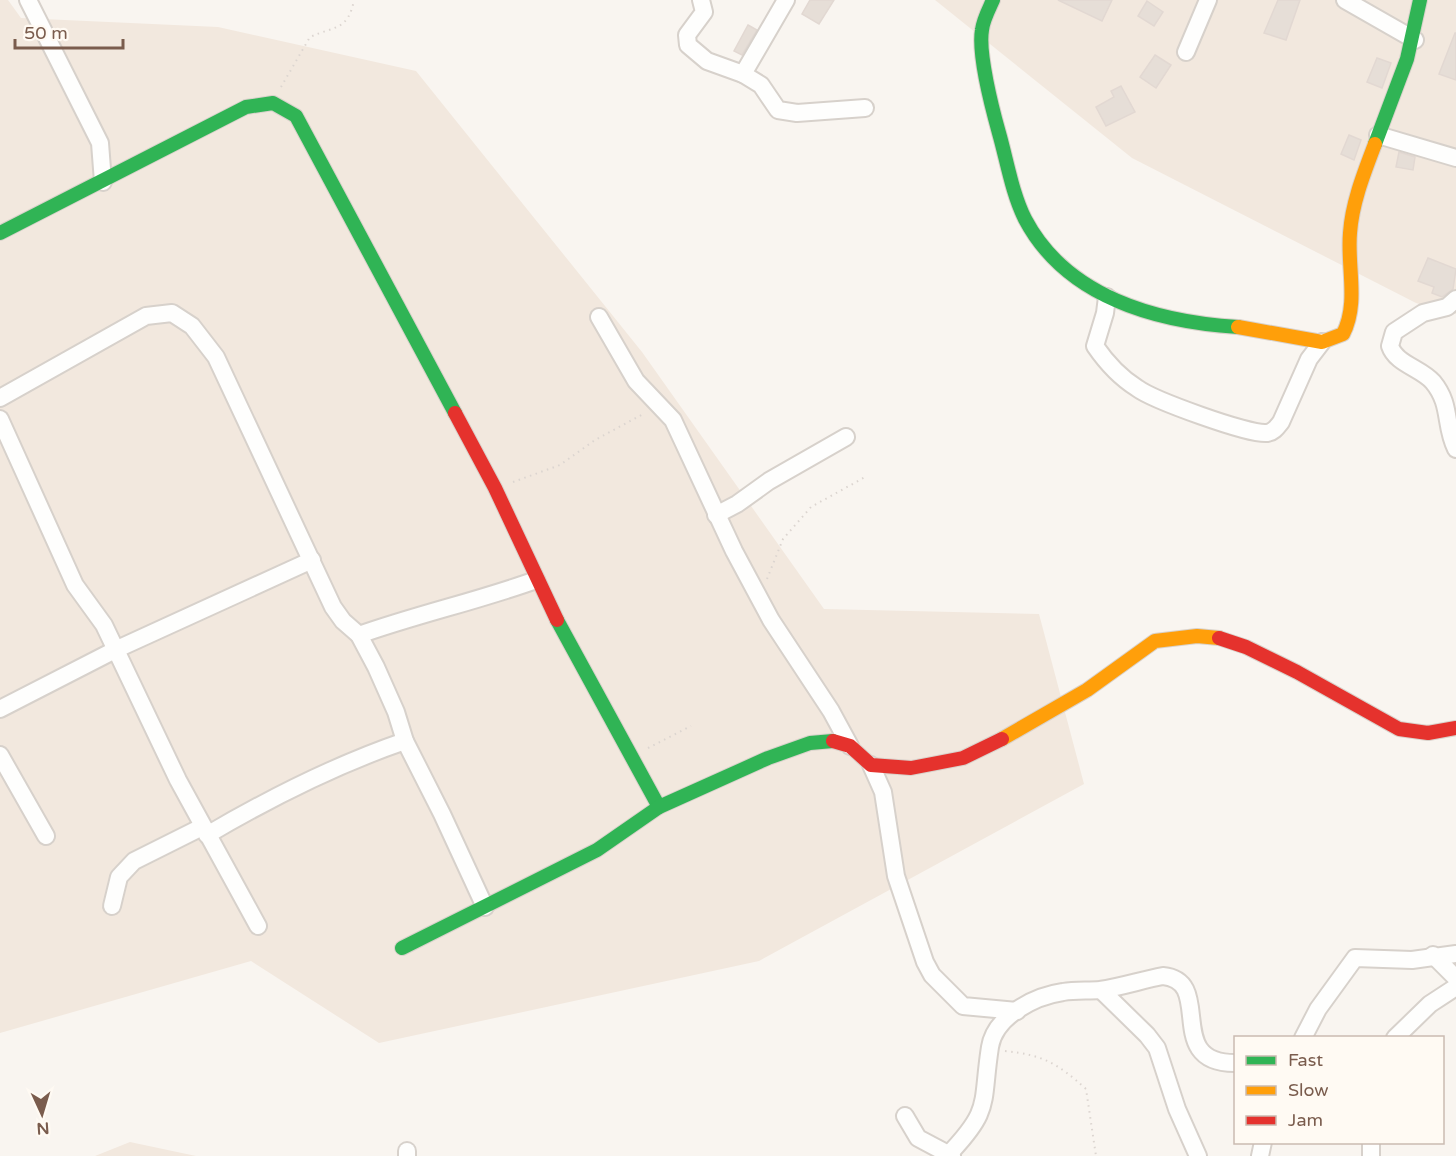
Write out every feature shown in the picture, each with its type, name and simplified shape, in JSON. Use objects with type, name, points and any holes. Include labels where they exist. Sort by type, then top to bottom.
[{"type":"street","points":[[28,0],[100,143],[104,182]]},
{"type":"street","points":[[701,0],[704,12],[687,34],[688,45],[707,61],[743,74],[761,85],[778,110],[787,113],[865,108]]},
{"type":"street","points":[[743,74],[786,0]]},
{"type":"street","points":[[993,0],[982,28],[981,43],[996,122],[1019,205],[1026,221],[1054,260],[1074,279],[1107,297],[1182,323],[1247,328],[1322,342],[1334,340],[1343,334],[1350,315],[1347,255],[1350,230],[1363,173],[1415,40],[1420,0]]},
{"type":"street","points":[[1186,52],[1208,0]]},
{"type":"street","points":[[1345,0],[1415,40]]},
{"type":"street","points":[[0,233],[104,182],[246,107],[273,103],[296,116],[495,488],[536,580],[659,807]]},
{"type":"street","points":[[1378,135],[1456,159]]},
{"type":"street","points":[[1107,297],[1105,313],[1095,346],[1121,375],[1138,389],[1157,398],[1249,432],[1267,433],[1274,430],[1281,422],[1309,359],[1322,342]]},
{"type":"street","points":[[1456,299],[1447,307],[1423,313],[1394,332],[1390,346],[1396,356],[1429,378],[1442,395],[1447,406],[1456,449]]},
{"type":"street","points":[[0,398],[146,316],[172,313],[192,326],[216,357],[333,607],[343,621],[359,635],[396,712],[405,741],[485,907]]},
{"type":"street","points":[[599,317],[636,381],[673,420],[716,515],[761,603],[790,651],[831,711],[850,746],[871,765],[883,792],[896,876],[928,969],[963,1006],[1017,1011]]},
{"type":"street","points":[[0,419],[75,585],[104,625],[204,831],[258,926]]},
{"type":"street","points":[[716,515],[737,504],[769,481],[846,437]]},
{"type":"street","points":[[0,709],[115,650],[312,560]]},
{"type":"street","points":[[359,635],[404,619],[492,596],[536,580]]},
{"type":"street","points":[[871,765],[911,768],[963,758],[1020,731],[1058,708],[1087,690],[1146,646],[1163,640],[1197,636],[1218,638],[1246,647],[1406,732],[1433,734],[1456,728]]},
{"type":"street","points":[[112,906],[119,877],[134,861],[375,751],[405,741]]},
{"type":"street","points":[[402,948],[597,850],[659,807],[704,785],[810,743],[833,741],[850,746]]},
{"type":"street","points":[[0,756],[46,836]]},
{"type":"street","points":[[1304,1036],[1318,1009],[1356,958],[1412,960],[1433,955],[1456,954]]},
{"type":"street","points":[[1433,955],[1456,978]]},
{"type":"street","points":[[905,1116],[918,1138],[950,1155],[980,1118],[984,1105],[990,1049],[1006,1018],[1043,997],[1063,992],[1101,990],[1163,976],[1173,977],[1182,982],[1187,992],[1198,1048],[1207,1059],[1217,1063],[1234,1063]]},
{"type":"street","points":[[1397,1036],[1430,1004],[1456,987]]},
{"type":"street","points":[[1101,990],[1147,1035],[1156,1048],[1177,1109],[1198,1156]]},
{"type":"path","points":[[273,103],[310,37],[342,26],[349,17],[354,0]]},
{"type":"path","points":[[495,488],[560,465],[595,440],[661,405]]},
{"type":"path","points":[[761,603],[767,576],[783,539],[816,503],[867,476]]},
{"type":"path","points":[[630,757],[691,726]]},
{"type":"path","points":[[990,1049],[1041,1056],[1053,1061],[1086,1089],[1096,1156]]},
{"type":"shaded area","points":[[0,0],[8,0],[21,18],[218,27],[416,71],[642,352],[824,609],[1039,614],[1084,784],[759,961],[379,1043],[251,961],[0,1033]]},
{"type":"shaded area","points":[[935,0],[1456,0],[1456,314],[1416,303],[1132,158]]},
{"type":"shaded area","points":[[130,1142],[196,1156],[95,1156]]},
{"type":"building","points":[[810,0],[834,0],[819,24],[802,14]]},
{"type":"building","points":[[1058,0],[1112,0],[1102,21]]},
{"type":"building","points":[[1278,0],[1300,0],[1286,40],[1264,33]]},
{"type":"building","points":[[1147,1],[1163,12],[1154,26],[1138,16]]},
{"type":"building","points":[[748,25],[757,30],[742,55],[734,51]]},
{"type":"building","points":[[1456,33],[1456,80],[1439,74]]},
{"type":"building","points":[[1155,55],[1171,65],[1156,88],[1140,77]]},
{"type":"building","points":[[1377,58],[1391,63],[1382,88],[1367,82]]},
{"type":"building","points":[[1121,86],[1135,112],[1106,126],[1096,107],[1114,97],[1111,91]]},
{"type":"building","points":[[1349,135],[1361,140],[1354,160],[1341,154]]},
{"type":"building","points":[[1399,152],[1415,157],[1413,170],[1396,167]]},
{"type":"building","points":[[1428,258],[1456,269],[1453,289],[1442,297],[1432,293],[1434,287],[1418,281]]},
{"type":"traffic: fast","points":[[993,0],[985,18],[981,40],[986,81],[1017,199],[1025,219],[1043,246],[1064,268],[1089,286],[1116,300],[1176,319],[1238,327]]},
{"type":"traffic: fast","points":[[1375,144],[1407,59],[1420,0]]},
{"type":"traffic: fast","points":[[0,233],[246,107],[273,103],[296,116],[455,413]]},
{"type":"traffic: fast","points":[[557,620],[659,807]]},
{"type":"traffic: fast","points":[[402,948],[597,850],[659,807],[768,758],[810,743],[833,741]]},
{"type":"traffic: slow","points":[[1238,327],[1322,342],[1343,334],[1348,322],[1351,297],[1349,246],[1351,222],[1359,188],[1375,144]]},
{"type":"traffic: slow","points":[[1002,739],[1087,690],[1155,641],[1197,636],[1219,638]]},
{"type":"traffic: jam","points":[[455,413],[495,488],[557,620]]},
{"type":"traffic: jam","points":[[1219,638],[1246,647],[1297,672],[1399,729],[1428,733],[1456,728]]},
{"type":"traffic: jam","points":[[833,741],[850,746],[871,765],[911,768],[963,758],[1002,739]]}]
